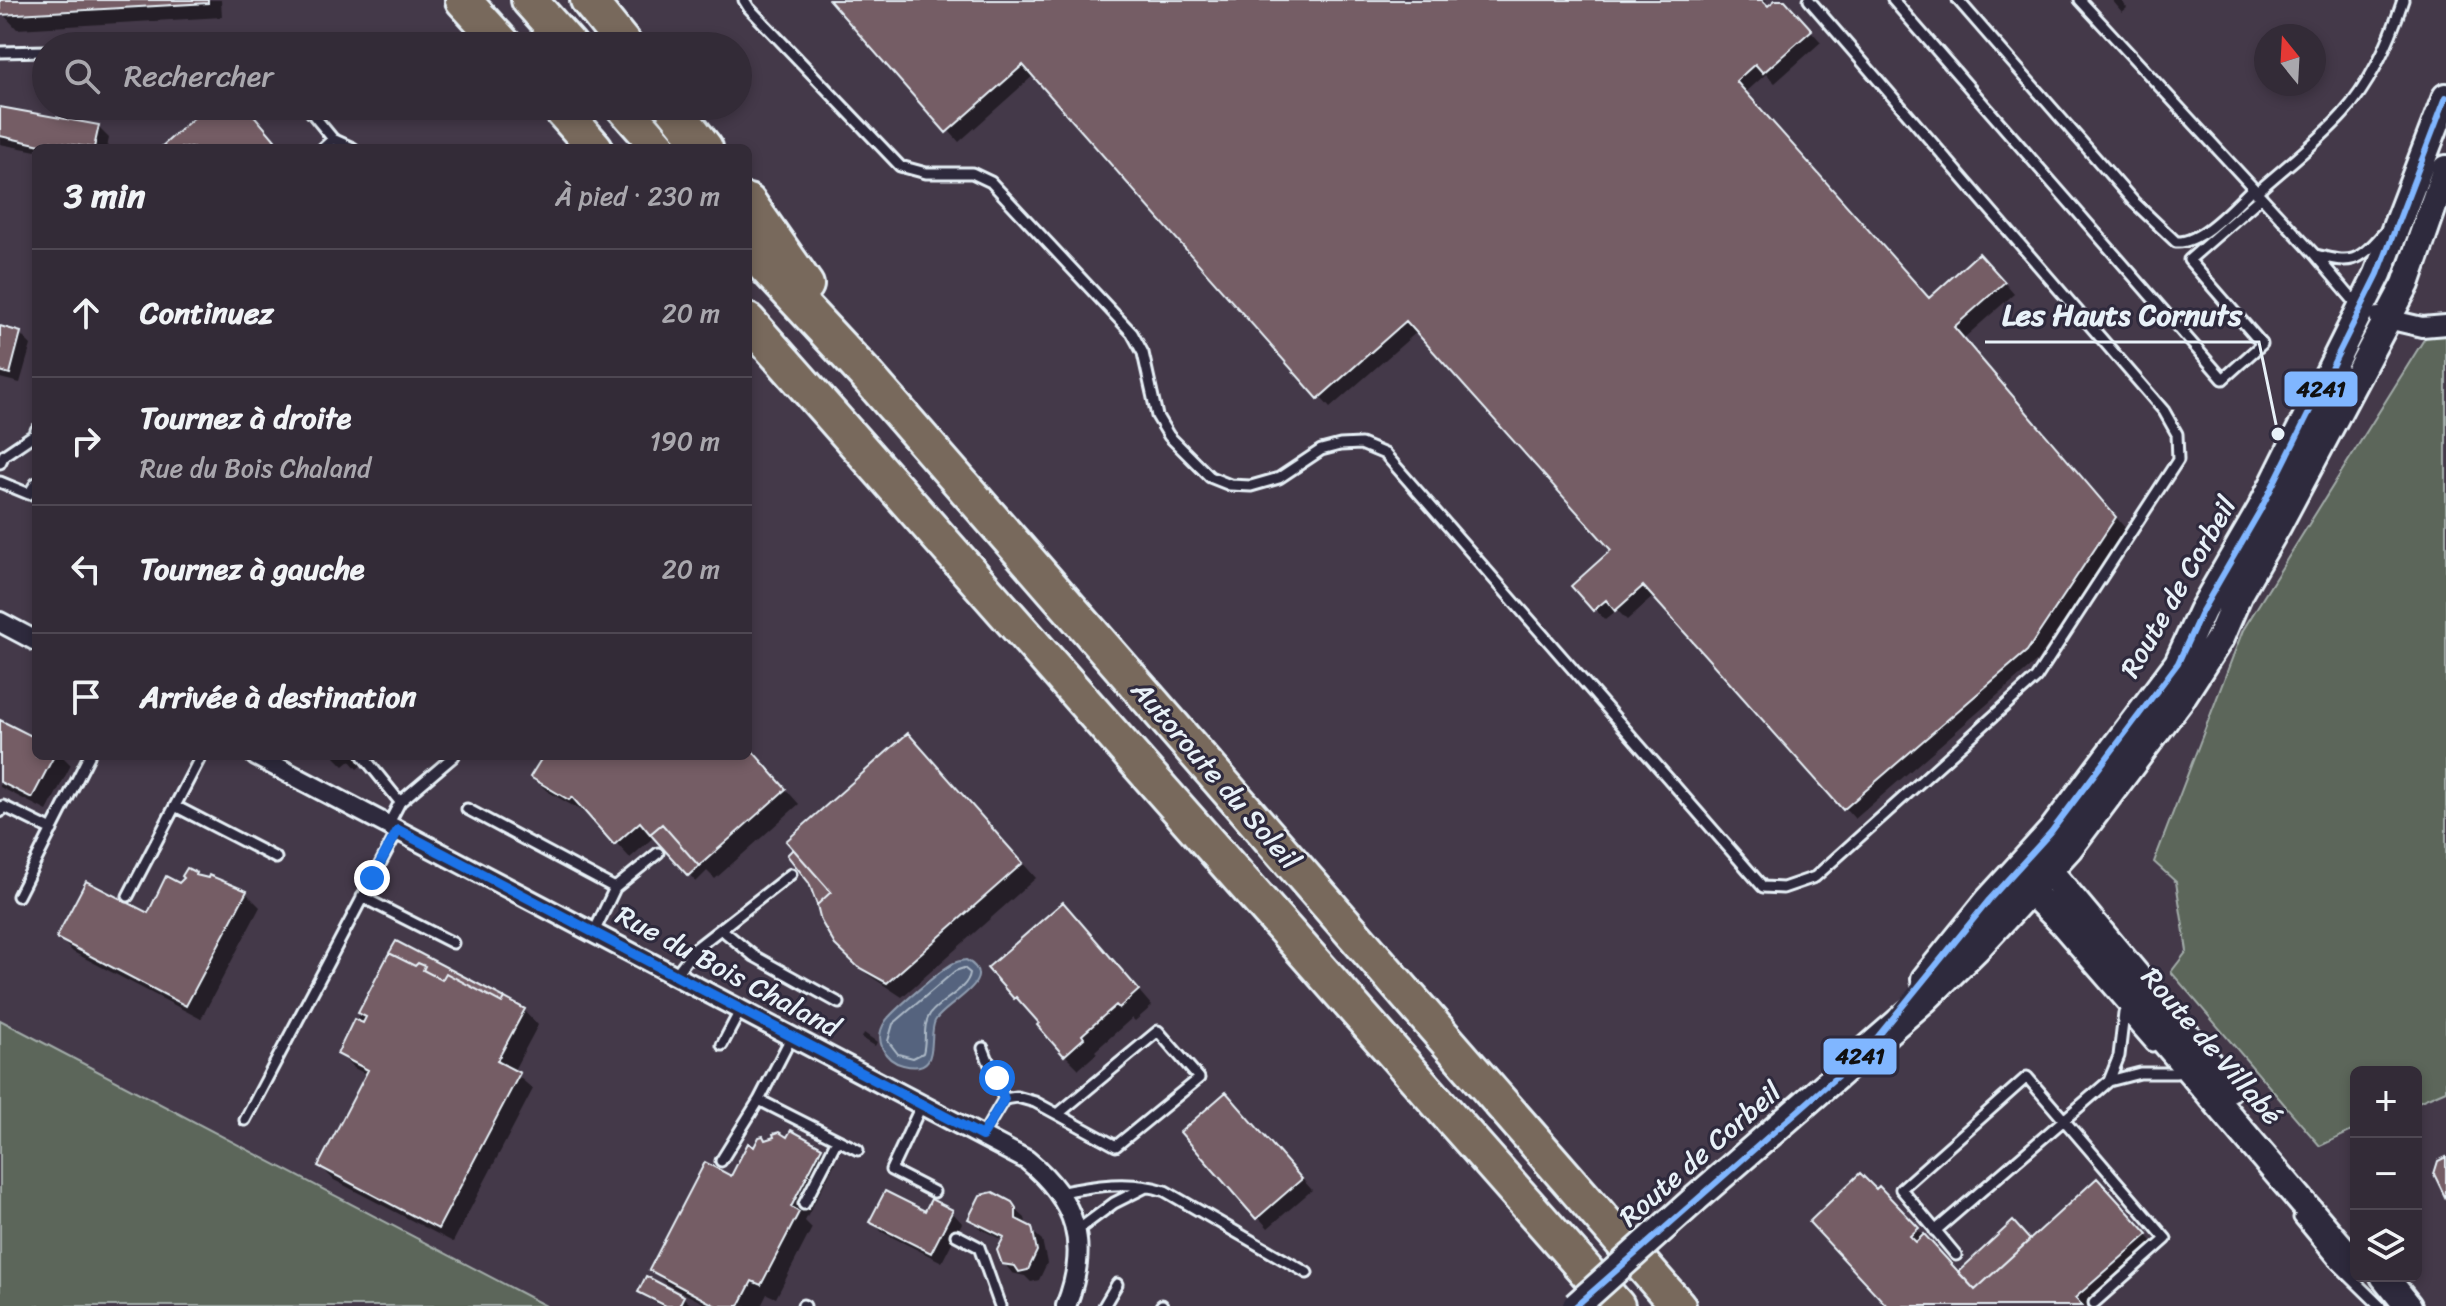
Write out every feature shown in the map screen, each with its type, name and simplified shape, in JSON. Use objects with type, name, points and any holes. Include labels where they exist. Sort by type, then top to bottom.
[{"type":"highway","points":[[463,0],[492,32]]},
{"type":"highway","points":[[529,0],[558,32]]},
{"type":"highway","points":[[588,0],[614,32]]},
{"type":"highway","points":[[570,120],[591,144]]},
{"type":"highway","points":[[635,120],[656,144]]},
{"type":"highway","points":[[683,120],[702,144]]},
{"type":"highway","points":[[752,208],[869,378]]},
{"type":"highway","name":"Autoroute du Soleil","points":[[752,252],[869,378],[1678,1306]]},
{"type":"highway","name":"Autoroute du Soleil","points":[[752,326],[1617,1306]]},
{"type":"street","name":"Route de Corbeil","points":[[1576,1306],[1867,1050],[1989,900],[2022,883],[2041,861],[2051,832],[2178,663],[2202,611],[2261,509],[2378,274],[2446,97]]},
{"type":"street","name":"Route de Corbeil","points":[[2041,861],[2069,848],[2180,700],[2220,638],[2240,591],[2406,284],[2446,169]]},
{"type":"street","points":[[2361,310],[2386,320],[2422,327],[2446,325]]},
{"type":"street","points":[[0,622],[32,639]]},
{"type":"street","name":"Rue du Bois Chaland","points":[[264,760],[1027,1160],[1049,1178],[1068,1208],[1075,1232],[1079,1256],[1076,1281],[1066,1306]]},
{"type":"street","name":"Route de Villabé","points":[[2041,861],[2350,1235]]},
{"type":"street","name":"Route de Villabé","points":[[2022,883],[2062,922],[2350,1258]]},
{"type":"street","points":[[2370,1282],[2388,1306]]},
{"type":"street","points":[[2389,1282],[2408,1306]]},
{"type":"lane","points":[[744,0],[900,166],[926,173],[972,173],[991,182],[1132,333],[1143,353],[1157,416],[1169,436],[1210,477],[1230,485],[1251,486],[1279,478],[1321,450],[1340,445],[1361,444],[1385,454],[1763,887],[1783,888],[1815,877],[2036,678],[2178,460],[2177,434],[2164,411],[1809,0]]},
{"type":"lane","points":[[1893,0],[2223,379],[2262,344],[2189,260],[2256,193],[2344,113],[2369,78],[2392,33],[2403,0]]},
{"type":"lane","points":[[1958,0],[2134,202],[2176,242],[2185,243],[2199,236],[2256,193]]},
{"type":"lane","points":[[2080,0],[2315,255],[2361,310]]},
{"type":"lane","points":[[0,52],[32,51]]},
{"type":"lane","points":[[317,120],[333,139],[344,144]]},
{"type":"lane","points":[[327,144],[333,139]]},
{"type":"lane","points":[[2315,255],[2342,261],[2363,253],[2383,234],[2413,183]]},
{"type":"lane","points":[[1,457],[32,436]]},
{"type":"lane","points":[[0,482],[29,494],[32,489]]},
{"type":"lane","points":[[18,896],[87,760]]},
{"type":"lane","points":[[128,896],[199,760]]},
{"type":"lane","points":[[366,760],[400,802]]},
{"type":"lane","points":[[245,1120],[362,897],[393,827],[400,802],[449,760]]},
{"type":"lane","points":[[0,812],[3,806],[52,830]]},
{"type":"lane","points":[[175,806],[276,858]]},
{"type":"lane","points":[[467,809],[615,888]]},
{"type":"lane","points":[[594,932],[615,888],[658,853]]},
{"type":"lane","points":[[675,975],[695,949],[791,874]]},
{"type":"lane","points":[[362,897],[453,943]]},
{"type":"lane","points":[[721,929],[754,956],[839,1003]]},
{"type":"lane","points":[[2115,983],[2125,1015],[2156,1050]]},
{"type":"lane","points":[[722,1045],[741,1009]]},
{"type":"lane","points":[[1935,1231],[2109,1081],[2119,1056],[2125,1015]]},
{"type":"lane","points":[[1004,1099],[1017,1097],[1035,1102],[1116,1146],[1199,1078],[1158,1031],[1058,1114]]},
{"type":"lane","points":[[721,1161],[759,1100],[792,1036]]},
{"type":"lane","points":[[983,1048],[1004,1099]]},
{"type":"lane","points":[[2166,1062],[2186,1085]]},
{"type":"lane","points":[[2109,1081],[2140,1073],[2176,1073]]},
{"type":"lane","points":[[1956,1255],[1901,1189],[2027,1077],[2166,1239],[2094,1303]]},
{"type":"lane","points":[[982,1136],[1004,1099]]},
{"type":"lane","points":[[759,1100],[858,1150]]},
{"type":"lane","points":[[922,1104],[891,1170],[934,1192]]},
{"type":"lane","points":[[804,1204],[837,1140]]},
{"type":"lane","points":[[1059,1193],[1127,1184],[1165,1191],[1307,1273]]},
{"type":"lane","points":[[1075,1232],[1114,1203],[1149,1186]]},
{"type":"lane","points":[[2296,1215],[2336,1263],[2380,1306]]},
{"type":"lane","points":[[956,1235],[979,1247],[1000,1306]]},
{"type":"lane","points":[[1104,1306],[1117,1284]]},
{"type":"green space","points":[[2446,332],[2446,1090],[2422,1100],[2422,1066],[2350,1066],[2350,1132],[2320,1146],[2171,972],[2187,951],[2176,882],[2154,862],[2243,630],[2428,333]]},
{"type":"green space","points":[[0,1020],[546,1306],[0,1306]]},
{"type":"water","points":[[966,960],[976,968],[978,975],[968,991],[935,1021],[929,1059],[916,1067],[890,1059],[882,1048],[880,1035],[885,1022],[939,973],[954,963]]},
{"type":"building","points":[[0,0],[208,0],[208,3],[0,15]]},
{"type":"building","points":[[829,0],[1762,0],[1768,6],[1775,0],[1785,0],[1812,30],[1763,73],[1755,64],[1736,81],[1929,298],[1979,253],[2005,282],[1954,327],[2116,517],[2027,651],[1843,810],[1643,586],[1615,611],[1606,600],[1593,611],[1571,586],[1611,550],[1406,321],[1318,399],[1023,65],[946,133]]},
{"type":"building","points":[[0,107],[32,113],[32,120],[72,120],[99,125],[95,144],[46,141],[45,144],[36,144],[0,136]]},
{"type":"building","points":[[191,120],[258,120],[275,140],[270,144],[164,144]]},
{"type":"building","points":[[0,326],[21,332],[10,374],[0,371]]},
{"type":"building","points":[[0,720],[32,736],[32,760],[52,760],[32,798],[0,782]]},
{"type":"building","points":[[908,733],[1023,863],[887,983],[858,967],[835,945],[821,921],[817,905],[831,892],[786,841]]},
{"type":"building","points":[[752,751],[786,789],[699,866],[662,824],[650,834],[640,822],[614,845],[572,797],[569,800],[530,777],[541,760],[752,760]]},
{"type":"building","points":[[662,824],[699,866],[688,876],[650,834]]},
{"type":"building","points":[[793,849],[831,892],[817,905],[809,883],[787,855]]},
{"type":"building","points":[[187,868],[196,875],[208,878],[209,875],[247,891],[186,1006],[56,938],[86,881],[148,913],[166,876],[179,883]]},
{"type":"building","points":[[1063,902],[1139,990],[1119,1008],[1116,1005],[1064,1056],[1037,1025],[1039,1023],[987,968]]},
{"type":"building","points":[[396,941],[505,998],[502,1003],[446,973],[442,980],[423,970],[425,966],[418,963],[415,966],[389,953]]},
{"type":"building","points":[[389,953],[415,966],[418,963],[425,966],[423,970],[442,980],[446,973],[502,1003],[505,998],[525,1009],[497,1061],[520,1073],[438,1229],[318,1166],[368,1070],[337,1054],[354,1019],[363,1023],[366,1017],[358,1013]]},
{"type":"building","points":[[1226,1092],[1302,1179],[1256,1219],[1180,1132]]},
{"type":"building","points":[[791,1130],[822,1147],[791,1207],[799,1212],[761,1285],[752,1281],[739,1306],[716,1306],[649,1270],[705,1162],[731,1176],[748,1143],[754,1147],[759,1137],[763,1136],[765,1140],[779,1132],[787,1137]]},
{"type":"building","points":[[2446,1157],[2446,1199],[2434,1174],[2438,1161]]},
{"type":"building","points":[[1860,1173],[1876,1189],[1879,1186],[1919,1228],[1910,1236],[1916,1242],[1924,1234],[1975,1290],[2097,1178],[2148,1234],[2075,1298],[2083,1306],[1887,1306],[1809,1222]]},
{"type":"building","points":[[885,1191],[925,1211],[931,1199],[953,1210],[931,1253],[869,1222]]},
{"type":"building","points":[[993,1192],[1012,1202],[1016,1208],[1016,1219],[1032,1227],[1037,1251],[1028,1270],[1019,1272],[1015,1266],[1002,1264],[997,1250],[1004,1237],[968,1219],[980,1195]]},
{"type":"building","points":[[2013,1221],[2030,1240],[1975,1290],[1958,1272]]},
{"type":"building","points":[[646,1276],[684,1296],[679,1306],[666,1306],[638,1292]]},
{"type":"transit line","name":"4241","points":[[1576,1306],[1867,1050],[1989,900],[2051,832],[2178,663],[2202,611],[2261,509],[2378,274],[2446,97]]},
{"type":"place","name":"Les Hauts Cornuts","points":[[2278,434]]},
{"type":"route","points":[[372,878],[398,830],[982,1136],[1004,1099],[997,1078]]}]
